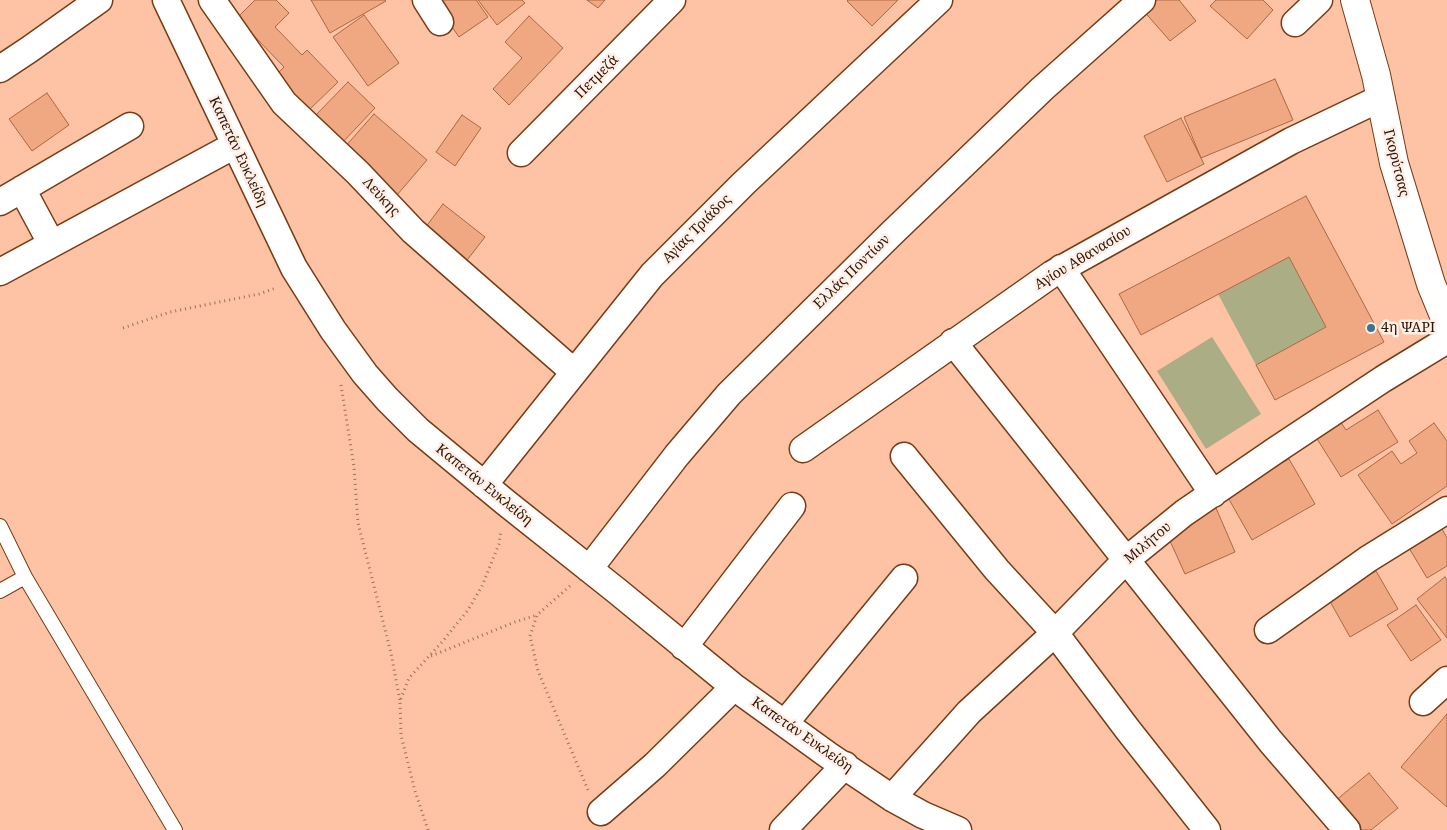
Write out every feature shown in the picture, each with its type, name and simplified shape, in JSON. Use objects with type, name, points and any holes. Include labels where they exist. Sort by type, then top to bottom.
[{"type":"main road","name":"Γκορύτσας","points":[[1355,0],[1376,75],[1394,163],[1409,216],[1431,284],[1447,323]]},
{"type":"street","points":[[0,69],[99,0]]},
{"type":"street","points":[[171,10],[201,0]]},
{"type":"street","name":"Λεύκης","points":[[212,0],[284,103],[358,173],[413,231],[574,372]]},
{"type":"street","points":[[426,0],[440,22]]},
{"type":"street","name":"Πετμεζά","points":[[521,153],[672,0]]},
{"type":"street","name":"Αγίας Τριάδος","points":[[484,486],[652,275],[751,176],[939,0]]},
{"type":"street","name":"Ελλάς Ποντίων","points":[[589,569],[677,455],[729,394],[1020,110],[1142,0]]},
{"type":"street","points":[[1294,23],[1319,0]]},
{"type":"street","name":"Καπετάν Ευκλείδη","points":[[171,10],[261,202],[300,278],[333,330],[365,374],[387,399],[418,430],[484,486],[734,687],[892,798],[951,829]]},
{"type":"street","name":"Αγίου Αθανασίου","points":[[803,448],[1061,268],[1291,141],[1381,98]]},
{"type":"street","points":[[0,202],[130,126]]},
{"type":"street","points":[[0,272],[235,145]]},
{"type":"street","points":[[22,189],[51,244]]},
{"type":"street","points":[[1061,268],[1213,494]]},
{"type":"street","name":"Μιλήτου","points":[[892,798],[969,712],[1054,632],[1126,560],[1184,513],[1383,379],[1447,340]]},
{"type":"street","points":[[953,342],[1271,742],[1347,830]]},
{"type":"street","points":[[904,456],[997,570],[1054,632],[1207,830]]},
{"type":"street","points":[[684,646],[792,506]]},
{"type":"street","points":[[1268,630],[1368,559],[1447,510]]},
{"type":"street","points":[[785,723],[904,578]]},
{"type":"street","points":[[1423,702],[1447,680]]},
{"type":"street","points":[[601,812],[655,765],[734,687]]},
{"type":"street","points":[[783,830],[845,765]]},
{"type":"lane","points":[[0,526],[26,577],[175,830]]},
{"type":"lane","points":[[0,591],[26,577]]},
{"type":"path","points":[[123,328],[170,312],[259,294],[300,278]]},
{"type":"path","points":[[340,378],[354,467],[358,523],[391,653],[400,701],[401,735],[415,791],[428,830]]},
{"type":"path","points":[[400,701],[409,678],[468,610],[482,586],[498,544],[505,502]]},
{"type":"path","points":[[429,656],[537,615],[589,569]]},
{"type":"path","points":[[537,615],[530,636],[538,671],[590,796],[601,812]]},
{"type":"green space","points":[[1289,257],[1326,327],[1256,365],[1218,294]]},
{"type":"green space","points":[[1212,337],[1261,414],[1206,449],[1157,371]]},
{"type":"building","points":[[255,0],[276,0],[289,13],[275,27],[302,55],[307,50],[338,82],[309,110],[276,75],[284,67],[237,18]]},
{"type":"building","points":[[311,0],[385,0],[386,1],[330,33]]},
{"type":"building","points":[[433,0],[476,0],[488,17],[459,37]]},
{"type":"building","points":[[478,0],[522,0],[525,3],[497,25]]},
{"type":"building","points":[[587,0],[605,0],[598,8]]},
{"type":"building","points":[[848,0],[898,0],[872,26]]},
{"type":"building","points":[[1153,0],[1179,0],[1196,21],[1170,41],[1142,9]]},
{"type":"building","points":[[1216,0],[1263,0],[1273,10],[1247,39],[1210,6]]},
{"type":"building","points":[[364,15],[399,63],[368,86],[333,37]]},
{"type":"building","points":[[529,16],[563,48],[509,105],[493,89],[522,58],[505,42]]},
{"type":"building","points":[[1275,79],[1293,120],[1201,158],[1184,117]]},
{"type":"building","points":[[348,82],[375,108],[341,144],[313,118]]},
{"type":"building","points":[[47,93],[69,125],[32,151],[9,119]]},
{"type":"building","points":[[374,114],[427,160],[397,195],[344,148]]},
{"type":"building","points":[[462,115],[481,128],[455,166],[436,152]]},
{"type":"building","points":[[1181,118],[1204,164],[1167,182],[1144,136]]},
{"type":"building","points":[[1306,196],[1384,342],[1275,400],[1256,365],[1326,327],[1289,257],[1141,335],[1119,294]]},
{"type":"building","points":[[443,204],[485,237],[461,268],[419,236]]},
{"type":"building","points":[[1378,410],[1398,442],[1341,477],[1314,434],[1338,418],[1346,430]]},
{"type":"building","points":[[1434,423],[1447,441],[1447,486],[1392,524],[1358,475],[1392,451],[1401,464],[1417,453],[1409,441]]},
{"type":"building","points":[[1289,459],[1315,504],[1252,540],[1226,494]]},
{"type":"building","points":[[1216,508],[1235,552],[1185,574],[1165,530]]},
{"type":"building","points":[[1442,529],[1447,538],[1447,566],[1427,578],[1409,548]]},
{"type":"building","points":[[1376,571],[1398,609],[1350,637],[1328,598]]},
{"type":"building","points":[[1445,577],[1447,580],[1447,638],[1417,599]]},
{"type":"building","points":[[1416,605],[1441,640],[1411,661],[1387,625]]},
{"type":"building","points":[[1447,714],[1447,807],[1401,767]]},
{"type":"building","points":[[1369,773],[1398,808],[1371,830],[1360,830],[1335,801]]},
{"type":"place","name":"4η ΨΑΡΙ","points":[[1371,328]]}]
